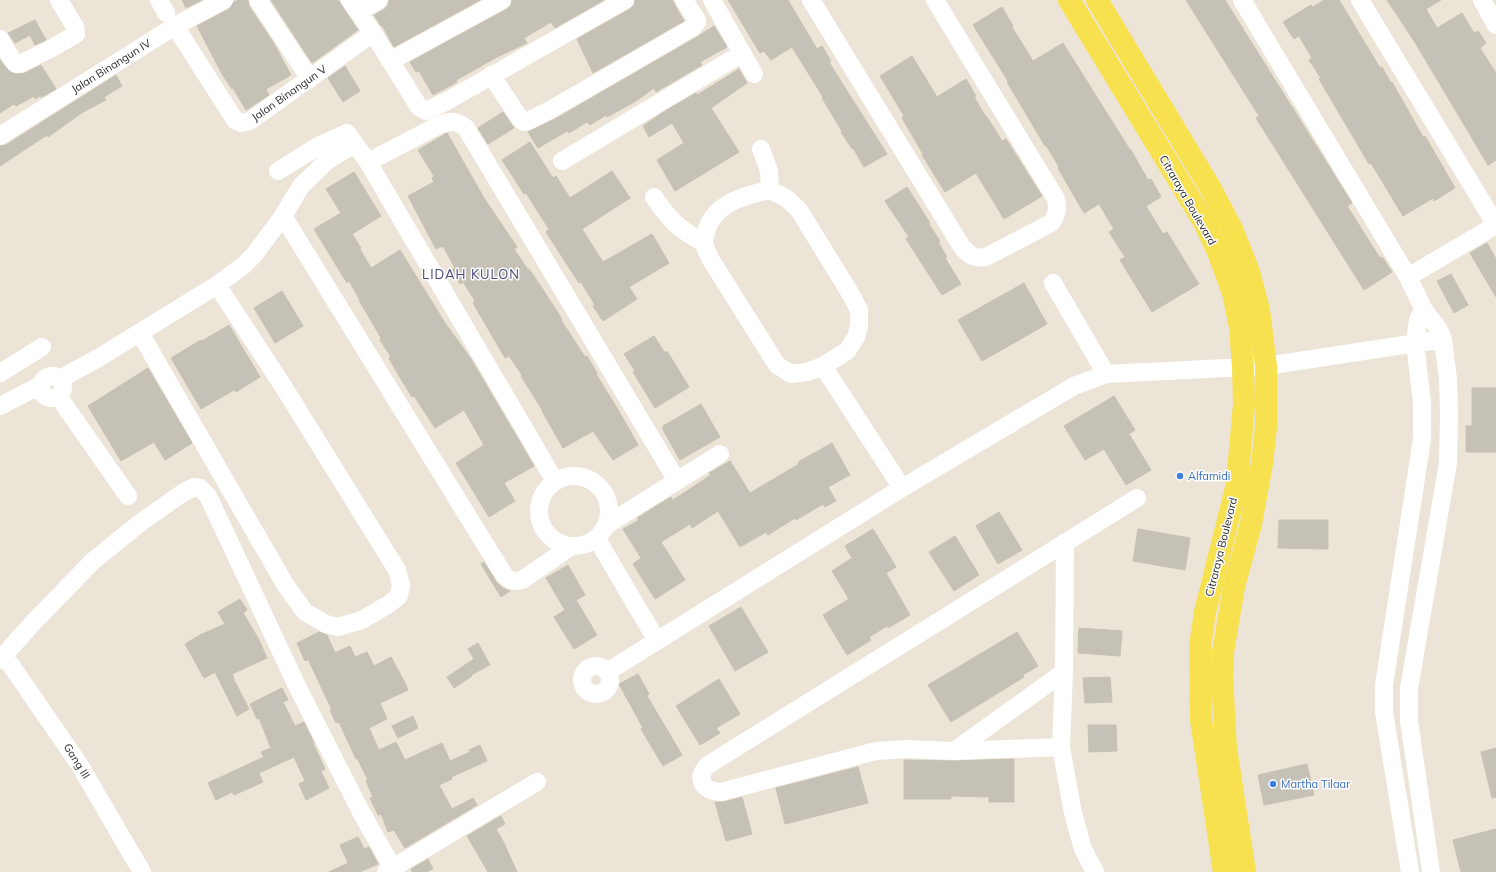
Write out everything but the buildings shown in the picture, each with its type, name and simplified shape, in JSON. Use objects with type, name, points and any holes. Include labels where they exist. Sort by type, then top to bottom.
[{"type":"main road","name":"Citraraya Boulevard","points":[[1069,0],[1204,222],[1218,252],[1233,293],[1240,327],[1244,404],[1237,484],[1205,612],[1200,646],[1201,720],[1224,872]]},
{"type":"main road","name":"Citraraya Boulevard","points":[[1097,0],[1211,189],[1232,229],[1249,272],[1259,310],[1266,366],[1266,428],[1261,478],[1251,524],[1234,587],[1223,652],[1222,677],[1226,748],[1245,872]]},
{"type":"street","points":[[0,39],[13,62],[20,64],[76,34],[75,26],[59,0]]},
{"type":"street","name":"Jalan Binangun IV","points":[[0,136],[166,13],[224,0]]},
{"type":"street","points":[[258,0],[310,79]]},
{"type":"street","points":[[379,0],[354,6],[373,33],[419,106],[426,111],[447,101],[625,0]]},
{"type":"street","points":[[390,62],[502,0]]},
{"type":"street","points":[[491,75],[521,120],[524,122],[528,121],[577,95],[692,28],[697,20],[684,0]]},
{"type":"street","points":[[712,0],[741,54],[754,74]]},
{"type":"street","points":[[811,0],[962,247],[971,256],[978,258],[986,257],[1051,223],[1056,216],[1058,208],[1056,199],[934,0]]},
{"type":"street","points":[[1242,0],[1408,277],[1424,310],[1438,328],[1443,340],[1448,379],[1448,463],[1409,688],[1408,721],[1431,872]]},
{"type":"street","points":[[1360,0],[1496,225],[1408,277]]},
{"type":"street","points":[[1482,0],[1496,25]]},
{"type":"street","name":"Jalan Binangun V","points":[[166,13],[238,123],[250,121],[373,33]]},
{"type":"street","points":[[562,161],[741,54]]},
{"type":"street","points":[[368,162],[439,125],[450,121],[459,122],[466,128],[677,481]]},
{"type":"street","points":[[278,171],[320,145],[347,133],[368,162],[555,481]]},
{"type":"street","points":[[0,406],[42,385],[44,394],[53,398],[59,388],[140,333],[217,285],[244,265],[254,255],[283,216],[301,186],[328,160],[355,144]]},
{"type":"street","points":[[762,149],[769,171],[770,190]]},
{"type":"street","points":[[770,190],[786,198],[799,210],[859,310],[859,326],[856,337],[847,351],[824,366],[807,372],[791,374],[777,365],[711,260],[704,242],[711,220],[730,202],[750,194],[770,190]]},
{"type":"street","points":[[654,197],[673,222],[684,232],[704,242]]},
{"type":"street","points":[[283,216],[504,575],[508,579],[514,582],[522,580],[570,547],[584,545],[597,539],[608,524],[720,454]]},
{"type":"street","points":[[1053,283],[1106,374]]},
{"type":"street","points":[[140,333],[286,586],[305,612],[326,624],[338,627],[362,620],[379,610],[399,596],[401,585],[397,570],[283,386],[217,285]]},
{"type":"street","points":[[1410,872],[1384,712],[1384,692],[1422,439],[1422,403],[1415,343],[1418,320],[1424,310]]},
{"type":"street","points":[[607,672],[902,488],[1074,386],[1106,374],[1266,366],[1443,340]]},
{"type":"street","points":[[0,372],[42,347]]},
{"type":"street","points":[[824,366],[902,488]]},
{"type":"street","points":[[59,388],[128,496]]},
{"type":"street","points":[[570,547],[554,540],[546,532],[542,527],[538,510],[543,494],[555,481],[569,476],[584,477],[596,484],[606,495],[610,509],[608,524]]},
{"type":"street","points":[[2,657],[93,561],[140,523],[181,494],[194,487],[200,488],[208,496],[298,688],[391,871],[537,782]]},
{"type":"street","points":[[1061,747],[954,752],[907,749],[876,751],[721,792],[714,792],[707,789],[701,779],[702,772],[708,765],[1137,498]]},
{"type":"street","points":[[597,539],[657,641]]},
{"type":"street","points":[[1065,542],[1064,672],[1061,747],[1073,813],[1083,849],[1095,872]]},
{"type":"street","name":"Gang III","points":[[2,657],[80,764],[142,872]]},
{"type":"street","points":[[954,752],[1064,672]]},
{"type":"place","name":"Alfamidi","points":[[1180,476]]},
{"type":"place","name":"Martha Tilaar","points":[[1273,784]]},
{"type":"district","name":"LIDAH KULON","points":[[471,274]]}]
